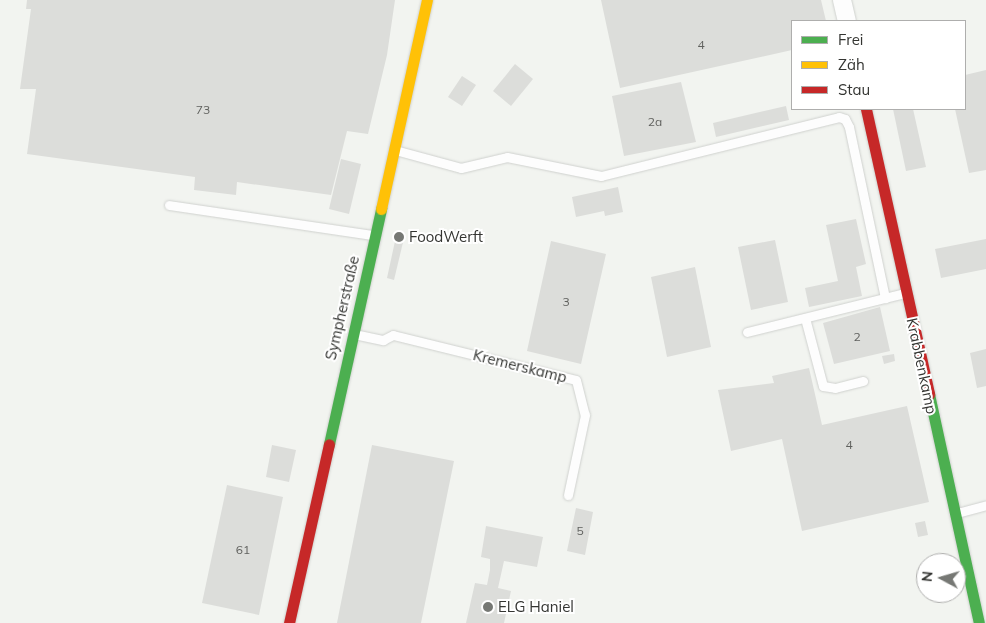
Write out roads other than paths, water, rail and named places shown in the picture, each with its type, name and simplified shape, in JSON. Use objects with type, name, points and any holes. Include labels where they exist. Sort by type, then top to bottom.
[{"type":"street","name":"Sympherstraße","points":[[289,623],[351,333],[427,0]]},
{"type":"street","points":[[842,0],[847,20]]},
{"type":"street","name":"Krabbenkamp","points":[[866,110],[979,623]]},
{"type":"lane","points":[[393,149],[461,168],[507,157],[601,176],[839,117],[845,119],[849,127],[885,298]]},
{"type":"lane","points":[[169,205],[373,235]]},
{"type":"lane","points":[[747,332],[906,293]]},
{"type":"lane","points":[[805,318],[823,386],[835,388],[863,381]]},
{"type":"lane","name":"Kremerskamp","points":[[351,333],[384,340],[393,335],[576,380],[585,414],[568,495]]},
{"type":"lane","points":[[954,514],[986,505]]},
{"type":"lane","points":[[972,593],[986,590]]},
{"type":"place","name":"FoodWerft","points":[[399,237]]},
{"type":"place","name":"ELG Haniel","points":[[488,607]]}]
